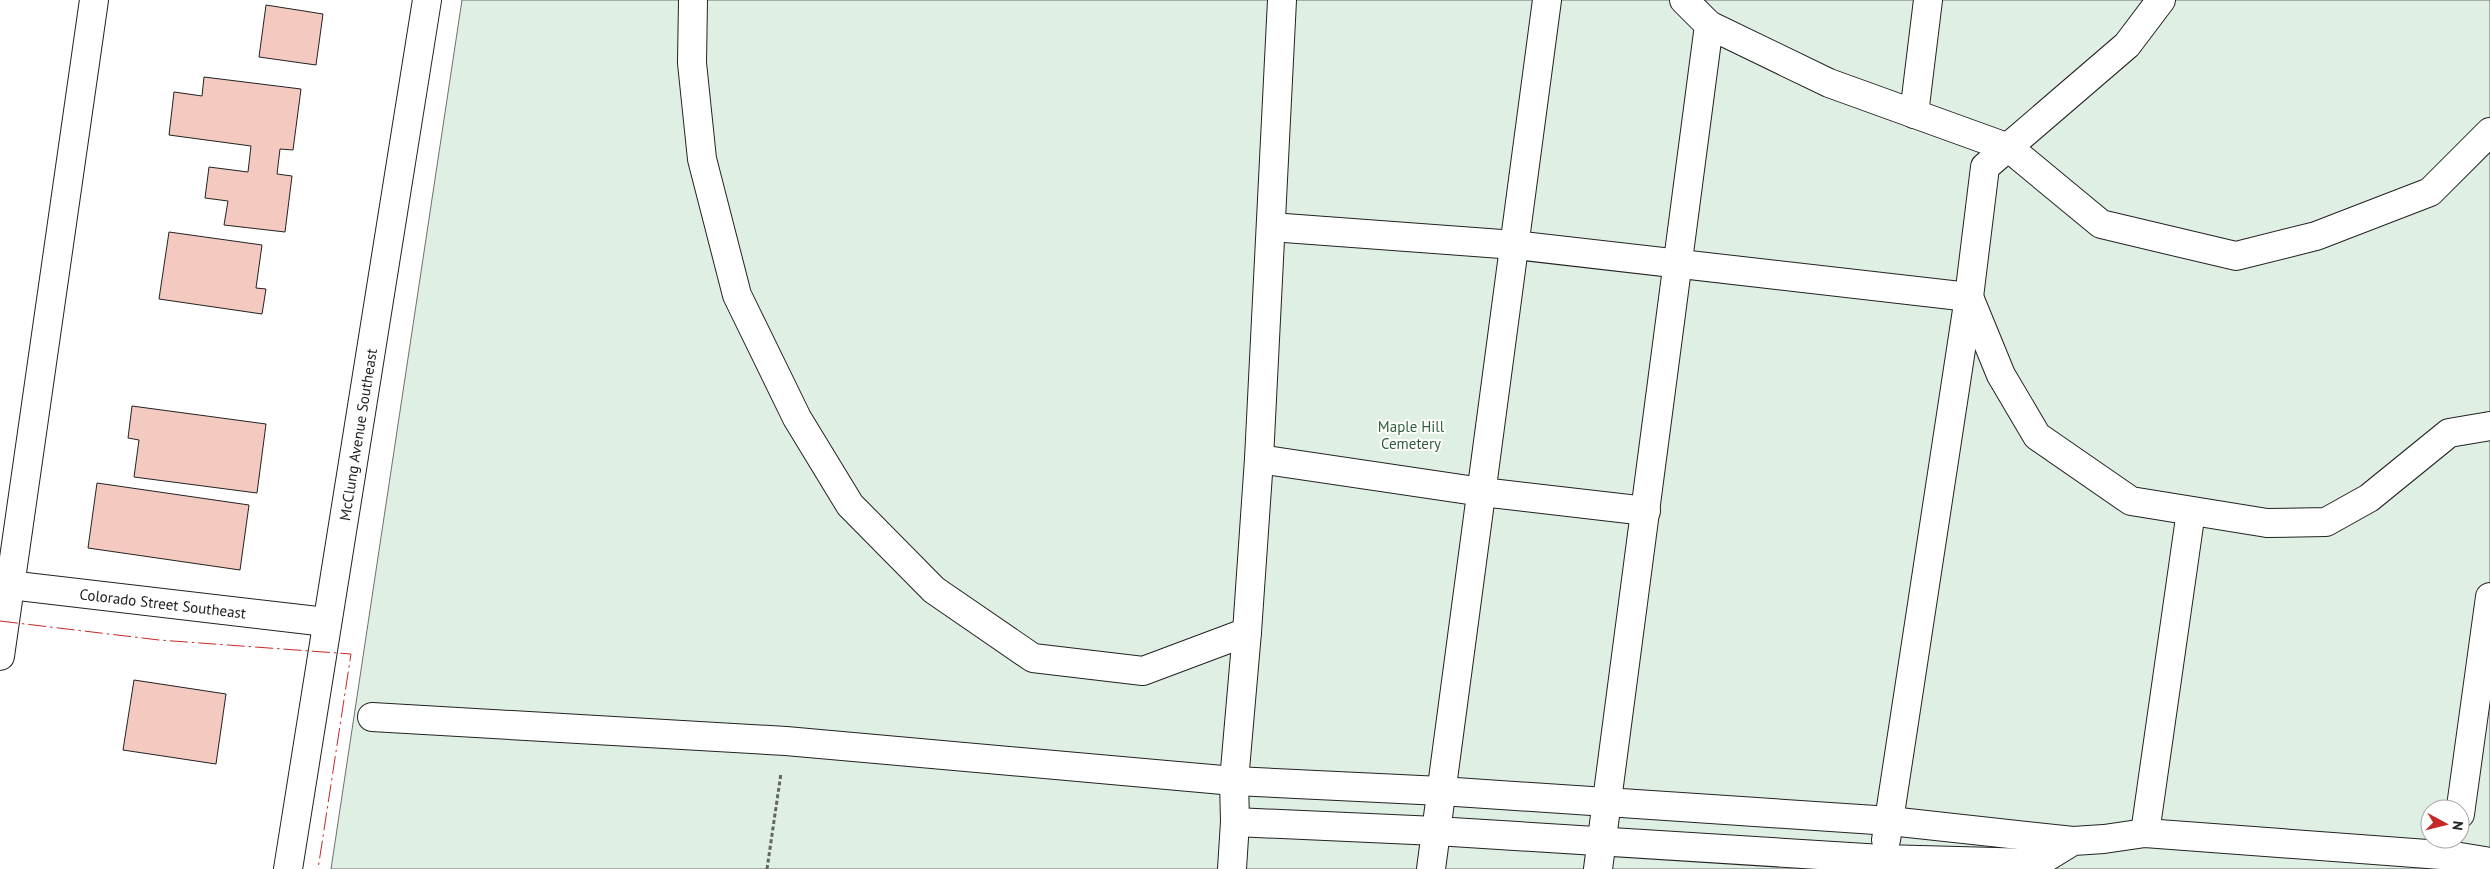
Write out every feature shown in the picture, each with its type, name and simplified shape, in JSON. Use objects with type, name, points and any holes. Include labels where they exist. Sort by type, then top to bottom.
[{"type":"street","points":[[0,656],[5,584],[94,0]]},
{"type":"street","name":"McClung Avenue Southeast","points":[[288,869],[427,0]]},
{"type":"street","points":[[693,0],[692,63],[702,159],[737,295],[797,418],[850,505],[934,590],[1033,658],[1143,671],[1247,632]]},
{"type":"street","points":[[1232,869],[1235,822],[1234,782],[1259,459],[1282,0]]},
{"type":"street","points":[[1431,869],[1547,0]]},
{"type":"street","points":[[1684,0],[1709,25],[1829,83],[2009,148],[2100,224],[2236,256],[2316,236],[2430,192],[2490,132]]},
{"type":"street","points":[[1914,114],[1928,0]]},
{"type":"street","points":[[1881,864],[1890,821],[1969,297],[1985,166],[2009,148],[2127,45],[2161,0]]},
{"type":"street","points":[[1598,869],[1605,803],[1646,510],[1709,25]]},
{"type":"street","points":[[1271,227],[1515,245],[1969,297]]},
{"type":"street","points":[[1969,297],[2001,375],[2038,436],[2131,501],[2267,523],[2326,522],[2369,498],[2449,433],[2490,426]]},
{"type":"street","points":[[1259,459],[1482,492],[1646,510]]},
{"type":"street","points":[[2145,833],[2191,511]]},
{"type":"street","name":"Colorado Street Southeast","points":[[5,584],[326,622]]},
{"type":"street","points":[[2462,799],[2490,597]]},
{"type":"street","points":[[372,717],[786,740],[1234,782],[1441,791],[1890,821],[2073,841],[2145,833],[2490,862]]},
{"type":"street","points":[[1235,822],[1436,831],[1881,864],[2036,863],[2073,841]]},
{"type":"path","points":[[767,869],[786,740]]},
{"type":"green space","name":"Maple Hill Cemetery","points":[[462,0],[2490,0],[2490,869],[331,869]]},
{"type":"building","points":[[266,5],[323,14],[316,65],[259,57]]},
{"type":"building","points":[[204,77],[301,89],[293,150],[280,149],[277,174],[292,176],[285,232],[224,225],[228,201],[205,198],[209,167],[248,172],[251,146],[169,135],[174,92],[202,96]]},
{"type":"building","points":[[169,232],[262,245],[256,288],[266,289],[262,314],[159,299]]},
{"type":"building","points":[[132,406],[266,424],[257,493],[134,477],[139,440],[128,438]]},
{"type":"building","points":[[97,483],[249,505],[240,570],[88,548]]},
{"type":"building","points":[[134,680],[226,694],[216,764],[123,750]]},
{"type":"power","points":[[0,621],[159,640],[351,654],[318,869]]}]
